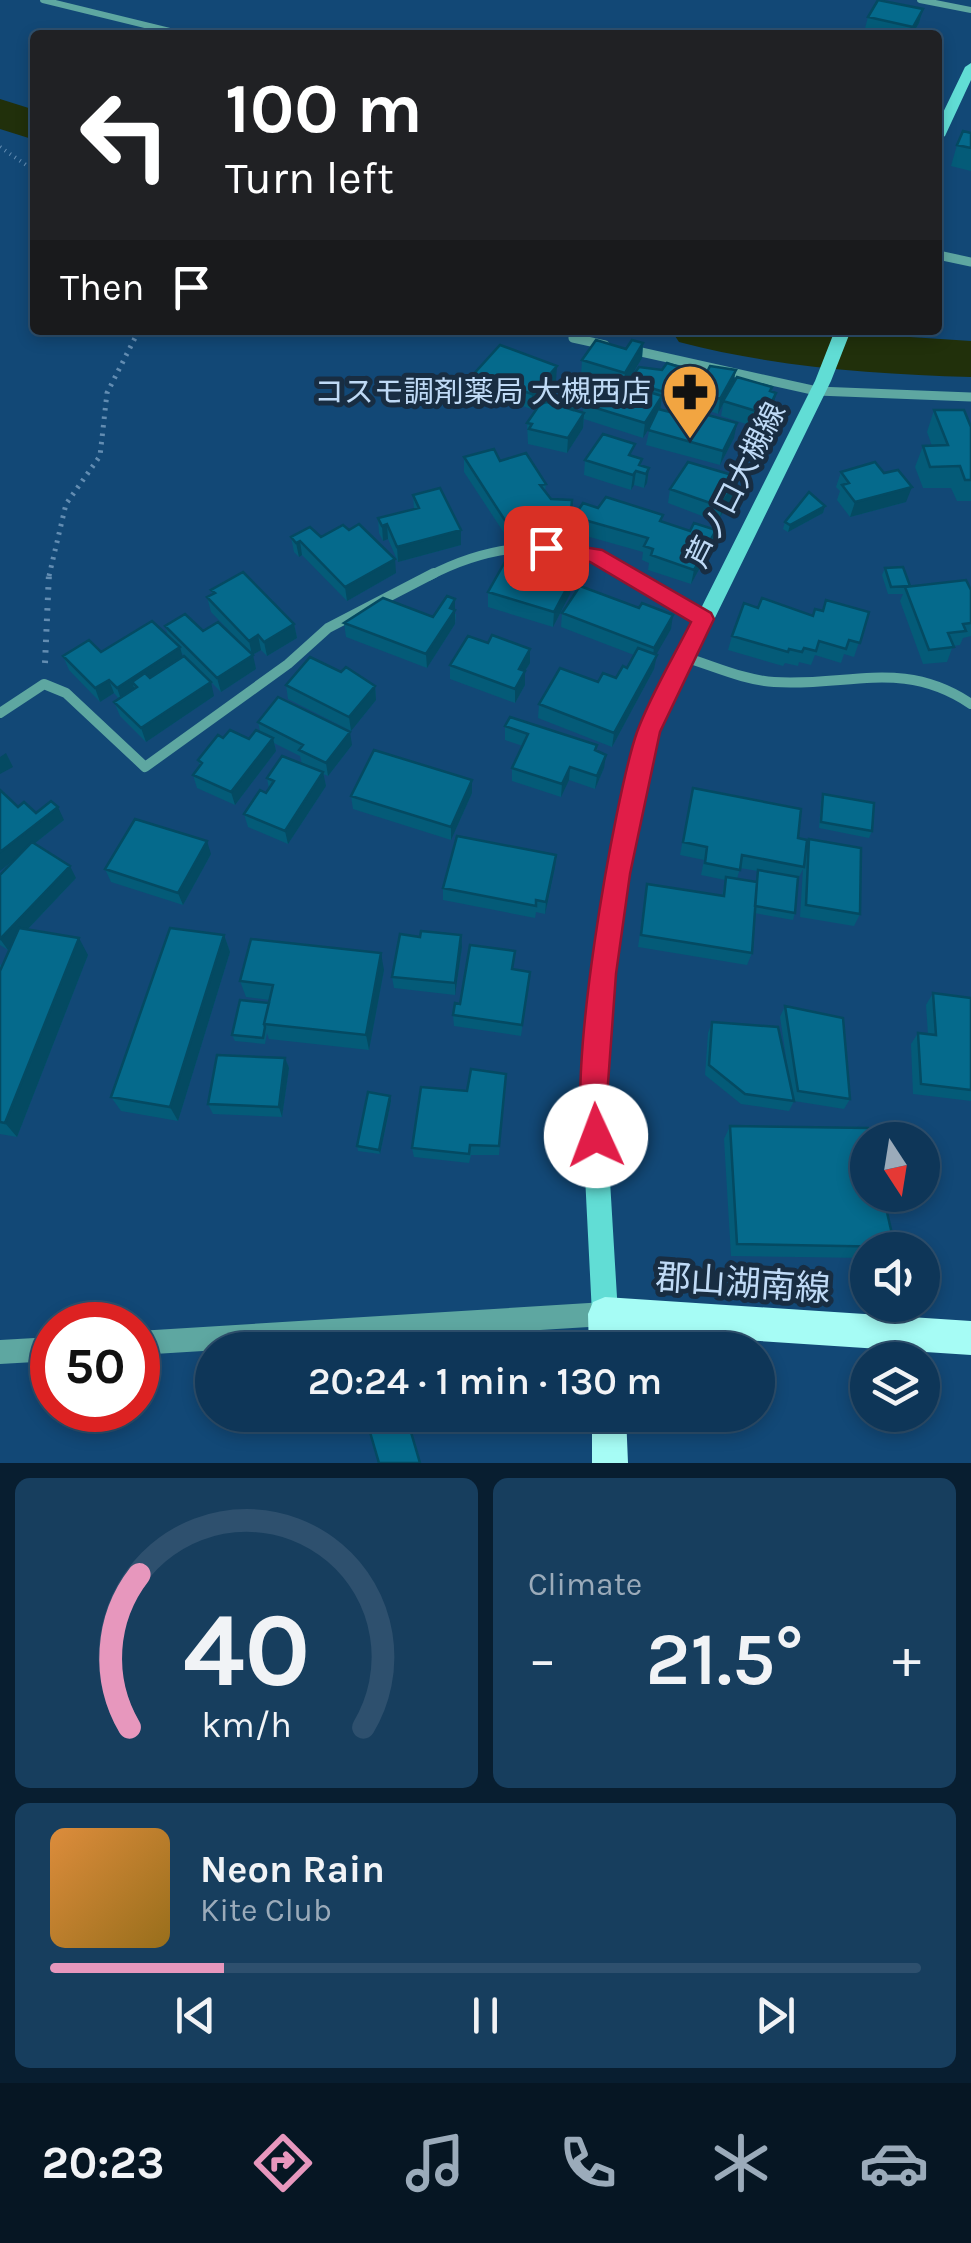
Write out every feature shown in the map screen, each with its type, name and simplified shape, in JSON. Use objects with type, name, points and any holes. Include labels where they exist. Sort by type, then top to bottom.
[{"type":"main road","points":[[942,128],[971,67]]},
{"type":"main road","name":"芦ノ口大槻線","points":[[605,1314],[593,1097],[618,874],[648,732],[820,386],[841,335]]},
{"type":"main road","points":[[605,1314],[606,1332]]},
{"type":"main road","name":"郡山湖南線","points":[[605,1314],[971,1338]]},
{"type":"main road","points":[[609,1432],[610,1463]]},
{"type":"street","points":[[43,0],[166,30]]},
{"type":"street","points":[[920,0],[971,10]]},
{"type":"street","points":[[942,256],[971,262]]},
{"type":"street","points":[[573,338],[609,346]]},
{"type":"street","points":[[624,349],[820,386],[971,397]]},
{"type":"street","points":[[0,713],[44,684],[66,693],[145,767],[288,664],[328,628],[467,556],[532,548],[595,555],[703,619]]},
{"type":"street","points":[[684,657],[770,682],[888,674],[912,676],[949,689],[971,704]]},
{"type":"street","points":[[160,1342],[605,1314]]},
{"type":"street","points":[[0,1352],[30,1350]]},
{"type":"path","points":[[0,146],[30,167]]},
{"type":"path","points":[[44,684],[48,579],[66,504],[100,456],[107,393],[136,335]]},
{"type":"building","points":[[878,0],[923,9],[913,27],[868,17]]},
{"type":"building","points":[[963,131],[971,133],[971,148],[957,145]]},
{"type":"building","points":[[596,340],[626,349],[632,340],[643,343],[625,373],[582,360]]},
{"type":"building","points":[[500,345],[557,366],[532,394],[511,387],[507,391],[471,377]]},
{"type":"building","points":[[667,363],[685,369],[670,394],[629,381],[639,367],[662,370]]},
{"type":"building","points":[[710,366],[736,370],[720,399],[680,384],[687,371],[707,372]]},
{"type":"building","points":[[737,377],[772,387],[770,391],[776,393],[766,414],[723,401]]},
{"type":"building","points":[[617,382],[662,396],[645,423],[583,404],[598,383],[614,387]]},
{"type":"building","points":[[560,398],[577,402],[573,410],[557,405]]},
{"type":"building","points":[[547,402],[584,413],[568,438],[529,429],[532,424],[527,423],[540,404]]},
{"type":"building","points":[[658,409],[690,417],[693,411],[737,423],[723,451],[648,430]]},
{"type":"building","points":[[934,410],[964,410],[971,427],[971,480],[965,480],[960,466],[930,467],[923,446],[948,445]]},
{"type":"building","points":[[603,434],[635,444],[629,455],[642,459],[639,465],[649,468],[646,474],[636,471],[633,475],[585,460]]},
{"type":"building","points":[[494,449],[500,461],[526,453],[551,499],[572,500],[570,522],[506,522],[464,457]]},
{"type":"building","points":[[688,462],[739,477],[723,502],[716,500],[713,504],[670,489]]},
{"type":"building","points":[[875,462],[884,473],[898,470],[912,487],[855,502],[842,485],[849,483],[841,472]]},
{"type":"building","points":[[440,488],[461,530],[397,547],[387,524],[382,526],[378,518],[419,508],[413,495]]},
{"type":"building","points":[[809,492],[825,506],[790,525],[785,522]]},
{"type":"building","points":[[606,497],[663,515],[660,521],[690,531],[694,523],[716,530],[694,570],[651,555],[653,549],[644,546],[648,538],[574,517],[583,503],[598,508]]},
{"type":"building","points":[[359,524],[395,559],[345,587],[300,541],[296,543],[291,537],[310,527],[321,537],[343,525],[349,530]]},
{"type":"building","points":[[506,560],[571,580],[554,612],[488,592]]},
{"type":"building","points":[[903,567],[910,586],[891,587],[885,568]]},
{"type":"building","points":[[243,572],[294,624],[264,642],[258,635],[249,641],[207,597],[215,593],[211,590]]},
{"type":"building","points":[[966,580],[971,590],[971,623],[963,624],[966,631],[948,633],[954,647],[929,650],[905,587]]},
{"type":"building","points":[[580,586],[639,608],[642,603],[673,615],[654,648],[562,613]]},
{"type":"building","points":[[447,596],[455,599],[450,608],[455,610],[426,654],[344,623],[383,598],[433,617]]},
{"type":"building","points":[[762,598],[813,616],[815,609],[823,611],[826,600],[869,612],[860,643],[849,640],[846,649],[819,641],[816,651],[804,648],[802,652],[788,652],[732,636],[744,603],[758,608]]},
{"type":"building","points":[[185,614],[203,631],[218,622],[253,655],[217,678],[165,626]]},
{"type":"building","points":[[152,621],[180,647],[117,688],[109,680],[95,688],[63,656],[89,640],[101,652]]},
{"type":"building","points":[[492,635],[530,649],[519,669],[525,671],[515,689],[450,665],[468,636],[488,643]]},
{"type":"building","points":[[638,648],[657,655],[614,733],[539,704],[560,668],[598,682],[603,673],[616,678]]},
{"type":"building","points":[[184,656],[211,682],[141,728],[114,702],[137,687],[132,682],[145,673],[150,678]]},
{"type":"building","points":[[310,657],[341,672],[346,667],[375,686],[349,717],[286,685]]},
{"type":"building","points":[[278,697],[350,732],[326,763],[299,750],[303,745],[258,722]]},
{"type":"building","points":[[510,717],[597,745],[595,750],[606,755],[597,776],[570,767],[562,784],[512,768],[528,734],[505,726]]},
{"type":"building","points":[[230,730],[249,739],[256,730],[273,738],[231,792],[193,775],[202,763],[198,760],[218,735],[223,738]]},
{"type":"building","points":[[374,750],[472,780],[451,827],[351,796]]},
{"type":"building","points":[[282,756],[323,772],[285,831],[244,814],[260,790],[266,793],[274,781],[267,778]]},
{"type":"building","points":[[693,788],[801,809],[798,838],[807,840],[804,867],[742,855],[740,870],[705,863],[707,847],[683,842]]},
{"type":"building","points":[[0,790],[18,807],[24,802],[36,813],[51,801],[58,807],[0,852]]},
{"type":"building","points":[[823,794],[874,803],[872,831],[821,822]]},
{"type":"building","points":[[135,819],[207,841],[178,893],[105,869]]},
{"type":"building","points":[[457,836],[556,855],[546,902],[536,900],[536,906],[443,888]]},
{"type":"building","points":[[809,839],[861,848],[860,914],[806,905]]},
{"type":"building","points":[[32,842],[70,866],[0,939],[0,875]]},
{"type":"building","points":[[758,870],[798,877],[795,913],[755,906]]},
{"type":"building","points":[[726,877],[757,882],[752,953],[641,935],[647,884],[724,896]]},
{"type":"building","points":[[19,928],[79,938],[5,1123],[0,1122],[0,971]]},
{"type":"building","points":[[170,928],[224,935],[170,1107],[111,1097]]},
{"type":"building","points":[[421,931],[461,935],[455,983],[392,977],[400,934],[420,937]]},
{"type":"building","points":[[251,939],[381,953],[366,1035],[264,1024],[273,985],[240,981]]},
{"type":"building","points":[[470,945],[515,951],[512,969],[530,972],[522,1025],[453,1015],[455,1003],[460,1004]]},
{"type":"building","points":[[933,993],[971,998],[971,1090],[921,1084],[918,1033],[936,1035]]},
{"type":"building","points":[[240,1000],[269,1003],[263,1038],[232,1035]]},
{"type":"building","points":[[785,1006],[843,1018],[850,1099],[798,1091]]},
{"type":"building","points":[[712,1022],[778,1027],[794,1101],[745,1094],[709,1065]]},
{"type":"building","points":[[217,1055],[285,1058],[279,1107],[208,1104]]},
{"type":"building","points":[[471,1069],[506,1074],[499,1146],[470,1145],[469,1154],[412,1148],[421,1087],[467,1091]]},
{"type":"building","points":[[368,1092],[390,1096],[379,1150],[357,1146]]},
{"type":"building","points":[[730,1126],[850,1128],[850,1212],[887,1212],[892,1232],[850,1232],[850,1246],[737,1244]]},
{"type":"building","points":[[370,1432],[411,1432],[420,1463],[379,1463]]},
{"type":"waterway","points":[[0,113],[30,124]]},
{"type":"waterway","points":[[726,335],[834,351],[971,359]]},
{"type":"place","name":"コスモ調剤薬局 大槻西店","points":[[690,441]]},
{"type":"route","points":[[546,548],[595,555],[703,619],[648,732],[618,874],[593,1097],[596,1136]]}]
